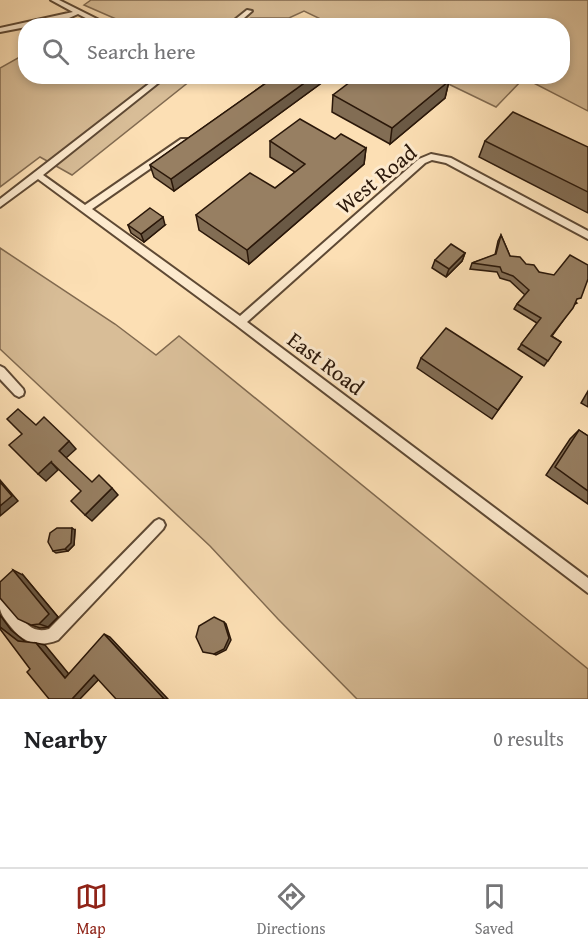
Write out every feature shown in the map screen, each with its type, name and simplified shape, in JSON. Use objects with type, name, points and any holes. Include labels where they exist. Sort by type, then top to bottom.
[{"type":"lane","points":[[54,0],[91,18]]},
{"type":"lane","points":[[240,18],[249,11]]},
{"type":"lane","points":[[59,18],[78,12]]},
{"type":"lane","points":[[0,30],[18,26]]},
{"type":"lane","points":[[0,204],[154,84]]},
{"type":"lane","points":[[86,209],[194,134]]},
{"type":"lane","name":"West Road","points":[[240,322],[422,161],[431,157],[448,160],[588,235]]},
{"type":"lane","name":"East Road","points":[[38,175],[240,322],[588,586]]},
{"type":"lane","points":[[0,371],[19,392]]},
{"type":"lane","points":[[0,601],[29,635],[36,639],[45,639],[53,635],[159,525]]},
{"type":"shaded area","points":[[91,0],[588,0],[588,111],[536,84],[570,84],[570,18],[318,18],[304,11],[289,18],[114,18],[84,5]]},
{"type":"shaded area","points":[[18,58],[18,84],[186,84],[72,175],[40,157],[0,187],[0,68]]},
{"type":"shaded area","points":[[448,84],[518,84],[496,107]]},
{"type":"shaded area","points":[[0,248],[115,324],[156,355],[179,336],[588,669],[588,699],[357,699],[210,546],[0,349]]},
{"type":"building","points":[[265,84],[303,84],[171,179],[150,165]]},
{"type":"building","points":[[347,84],[445,84],[392,128],[333,95]]},
{"type":"building","points":[[513,112],[588,147],[588,192],[485,141]]},
{"type":"building","points":[[300,119],[335,139],[341,134],[366,148],[247,250],[196,215],[250,173],[275,188],[305,164],[270,141]]},
{"type":"building","points":[[150,208],[163,217],[141,234],[128,225]]},
{"type":"building","points":[[501,235],[510,256],[520,257],[526,264],[534,265],[539,272],[554,275],[570,255],[588,265],[588,279],[581,298],[577,299],[573,308],[551,336],[561,342],[548,361],[521,344],[541,318],[517,304],[529,290],[513,276],[502,272],[500,267],[472,263],[496,254]]},
{"type":"building","points":[[451,244],[465,253],[449,269],[435,260]]},
{"type":"building","points":[[446,328],[522,377],[498,410],[421,358]]},
{"type":"building","points":[[18,409],[36,425],[44,417],[69,441],[59,451],[92,482],[99,475],[112,488],[85,515],[71,501],[81,491],[52,461],[38,474],[9,445],[22,434],[7,419]]},
{"type":"building","points":[[579,430],[588,436],[588,491],[555,467]]},
{"type":"building","points":[[0,482],[12,496],[0,506]]},
{"type":"building","points":[[57,528],[72,528],[71,543],[65,549],[53,551],[48,542],[50,533]]},
{"type":"building","points":[[13,570],[49,614],[39,624],[31,625],[18,619],[0,598],[0,582]]},
{"type":"building","points":[[214,617],[224,622],[229,638],[224,649],[214,654],[203,652],[196,637],[199,626]]},
{"type":"building","points":[[0,627],[18,641],[36,643],[65,678],[104,634],[164,699],[116,699],[94,675],[72,699],[49,699],[27,672],[30,669]]}]
